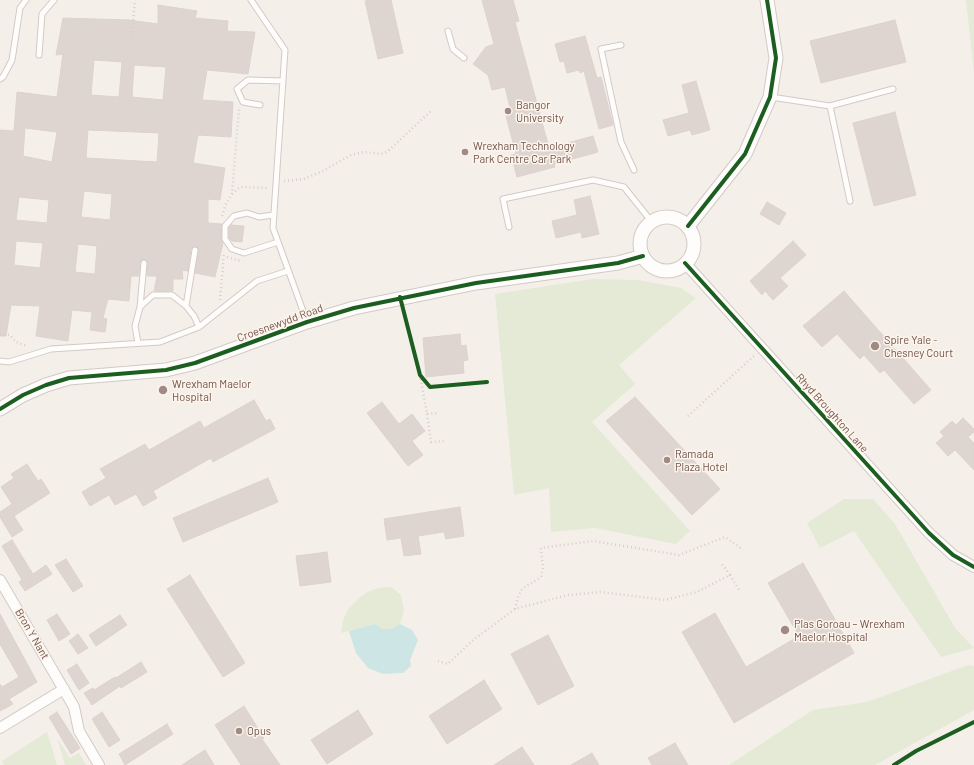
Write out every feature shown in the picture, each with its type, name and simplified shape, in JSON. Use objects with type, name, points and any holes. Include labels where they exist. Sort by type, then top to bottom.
[{"type":"street","points":[[688,226],[745,154],[770,97],[776,58],[767,0]]},
{"type":"street","points":[[667,216],[682,221],[688,226],[692,233],[693,245],[690,257],[685,263],[675,269],[662,270],[651,265],[643,256],[640,241],[646,227],[651,221],[667,216]]},
{"type":"street","name":"Croesnewydd Road","points":[[0,409],[29,392],[69,378],[166,370],[196,363],[307,322],[354,308],[476,283],[618,263],[643,256]]},
{"type":"street","name":"Rhyd Broughton Lane","points":[[685,263],[929,533],[953,555],[974,567]]},
{"type":"street","name":"Bron Y Nant","points":[[0,580],[74,707],[79,731],[99,765]]},
{"type":"street","points":[[0,728],[64,689]]},
{"type":"lane","points":[[0,79],[3,77],[12,60],[20,8],[26,0]]},
{"type":"lane","points":[[39,55],[42,14],[54,0]]},
{"type":"lane","points":[[251,0],[285,50],[273,228],[307,322]]},
{"type":"lane","points":[[448,31],[453,49],[464,58]]},
{"type":"lane","points":[[621,44],[601,49],[621,142],[634,170]]},
{"type":"lane","points":[[260,105],[243,102],[237,89],[248,80],[283,81]]},
{"type":"lane","points":[[770,97],[830,106],[893,89]]},
{"type":"lane","points":[[830,106],[850,202]]},
{"type":"lane","points":[[509,227],[503,199],[593,180],[624,187],[651,221]]},
{"type":"lane","points":[[273,215],[259,217],[247,213],[234,216],[225,226],[225,238],[232,249],[244,253],[278,242]]},
{"type":"lane","points":[[186,306],[195,250]]},
{"type":"lane","points":[[138,343],[135,326],[140,307],[144,263]]},
{"type":"lane","points":[[0,361],[9,362],[51,349],[160,342],[199,327],[257,281],[288,270]]},
{"type":"lane","points":[[140,307],[153,295],[172,295],[186,306],[194,316],[199,327]]},
{"type":"path","points":[[132,36],[135,0]]},
{"type":"path","points":[[232,194],[239,106],[243,102]]},
{"type":"path","points":[[222,218],[226,204],[232,194],[240,187],[267,189],[268,181],[275,182],[304,178],[323,171],[352,155],[364,152],[381,154],[387,152],[432,110]]},
{"type":"path","points":[[220,303],[225,256],[222,249]]},
{"type":"path","points":[[225,256],[238,262],[246,260]]},
{"type":"path","points":[[0,334],[10,335],[16,342],[25,346],[51,349]]},
{"type":"path","points":[[688,416],[762,349]]},
{"type":"path","points":[[418,368],[431,442],[444,441]]},
{"type":"path","points":[[420,375],[427,383]]},
{"type":"path","points":[[427,414],[437,413]]},
{"type":"path","points":[[515,610],[518,597],[522,589],[541,577],[543,568],[541,548],[593,541],[678,555],[725,537],[742,549]]},
{"type":"path","points":[[722,564],[739,590]]},
{"type":"path","points":[[438,661],[448,664],[473,640],[515,610],[568,595],[602,592],[665,600],[697,592],[730,575]]},
{"type":"green space","points":[[966,0],[974,0],[974,74]]},
{"type":"green space","points":[[593,279],[637,280],[681,288],[696,298],[619,365],[635,384],[592,422],[690,531],[676,544],[595,528],[551,532],[549,488],[514,495],[495,294]]},
{"type":"green space","points":[[844,499],[873,499],[895,524],[955,628],[974,648],[941,657],[854,531],[820,548],[807,523]]},
{"type":"green space","points":[[391,587],[401,595],[404,611],[400,624],[391,629],[382,629],[375,624],[341,633],[343,620],[349,608],[359,598],[367,592],[379,588]]},
{"type":"green space","points":[[968,665],[974,666],[974,710],[875,765],[729,765],[813,710],[867,702]]},
{"type":"green space","points":[[47,732],[57,765],[4,765],[2,761]]},
{"type":"green space","points":[[57,738],[70,758],[79,753],[86,765],[65,765]]},
{"type":"water","points":[[375,624],[382,629],[391,629],[400,624],[412,630],[418,640],[410,660],[411,666],[403,673],[383,674],[368,668],[356,653],[349,631]]},
{"type":"building","points":[[391,0],[403,53],[378,59],[365,1]]},
{"type":"building","points":[[482,0],[513,0],[519,21],[515,22],[549,148],[593,136],[598,152],[554,164],[555,167],[517,177],[511,155],[516,154],[506,116],[512,115],[505,87],[492,90],[488,75],[473,64],[486,47],[494,44]]},
{"type":"building","points":[[158,5],[197,11],[195,18],[228,21],[227,31],[255,32],[248,74],[207,70],[202,100],[233,102],[231,137],[198,135],[193,163],[225,168],[220,200],[208,199],[208,223],[222,224],[221,239],[223,243],[215,277],[195,273],[199,250],[194,246],[191,249],[188,271],[182,270],[183,279],[173,279],[173,291],[154,291],[157,276],[147,276],[148,262],[143,259],[140,262],[139,276],[131,276],[129,301],[108,299],[103,318],[107,319],[105,332],[90,330],[92,312],[72,310],[68,341],[36,336],[40,306],[11,305],[6,336],[0,336],[0,130],[14,131],[17,92],[57,97],[63,54],[56,55],[63,18],[129,20],[158,24]],"holes":[[[94,60],[122,62],[119,97],[91,95]],[[134,65],[166,67],[163,100],[132,97]],[[25,128],[57,132],[52,162],[23,156]],[[88,130],[159,133],[157,162],[86,158]],[[84,191],[112,194],[110,220],[81,217]],[[19,197],[49,200],[47,223],[16,220]],[[16,241],[43,243],[40,268],[14,265]],[[78,244],[97,246],[95,274],[75,272]]]},
{"type":"building","points":[[895,20],[906,62],[821,83],[810,41]]},
{"type":"building","points":[[585,36],[597,78],[601,77],[613,125],[599,129],[584,71],[580,73],[579,70],[567,73],[564,61],[560,62],[555,44]]},
{"type":"building","points":[[696,81],[710,130],[692,135],[690,130],[668,136],[663,120],[689,113],[682,85]]},
{"type":"building","points":[[895,112],[916,195],[874,206],[853,123]]},
{"type":"building","points":[[590,196],[599,234],[582,238],[581,232],[556,238],[552,221],[577,215],[574,200]]},
{"type":"building","points":[[767,202],[786,213],[779,225],[760,214]]},
{"type":"building","points":[[231,225],[244,226],[242,242],[232,241],[229,238],[229,228]]},
{"type":"building","points":[[793,241],[806,255],[780,278],[788,286],[773,300],[765,291],[762,295],[750,281]]},
{"type":"building","points":[[844,291],[931,390],[914,404],[884,370],[880,373],[864,355],[860,359],[837,334],[822,347],[803,326]]},
{"type":"building","points":[[460,334],[461,346],[466,345],[468,360],[463,361],[464,373],[426,377],[423,338]]},
{"type":"building","name":"Ramada Plaza Hotel","points":[[635,397],[720,489],[692,515],[606,421]]},
{"type":"building","points":[[254,400],[266,421],[270,419],[275,429],[213,462],[211,458],[153,491],[157,498],[143,506],[136,494],[115,505],[109,495],[90,506],[82,492],[106,478],[100,469],[145,444],[149,450],[200,421],[204,428]]},
{"type":"building","points":[[382,402],[399,424],[412,414],[425,431],[412,441],[423,455],[408,466],[367,413]]},
{"type":"building","points":[[963,418],[974,429],[974,432],[968,437],[974,443],[974,470],[955,450],[948,456],[936,443],[944,436],[940,432],[952,421],[956,425]]},
{"type":"building","points":[[27,464],[38,481],[41,479],[50,493],[14,516],[23,530],[12,537],[0,517],[0,512],[12,504],[1,487],[14,478],[11,474]]},
{"type":"building","points":[[268,478],[278,502],[183,542],[173,518]]},
{"type":"building","points":[[460,507],[464,536],[446,539],[444,532],[418,536],[421,554],[404,556],[401,538],[387,540],[384,519]]},
{"type":"building","points":[[12,540],[33,574],[46,565],[52,574],[25,591],[19,582],[22,580],[2,546]]},
{"type":"building","points":[[327,552],[331,582],[300,586],[296,556]]},
{"type":"building","points":[[66,559],[83,586],[73,592],[55,565]]},
{"type":"building","points":[[803,563],[854,653],[734,723],[682,632],[715,613],[746,667],[799,636],[768,583]]},
{"type":"building","points":[[190,575],[245,663],[223,677],[167,589]]},
{"type":"building","points":[[0,614],[37,682],[9,699],[13,704],[0,711],[0,684],[2,687],[19,677],[0,644]]},
{"type":"building","points":[[57,614],[70,634],[59,641],[47,620]]},
{"type":"building","points":[[120,615],[127,625],[96,646],[89,635]]},
{"type":"building","points":[[78,634],[88,648],[78,654],[69,641]]},
{"type":"building","points":[[548,635],[574,686],[538,705],[511,654]]},
{"type":"building","points":[[141,662],[147,672],[121,688],[120,686],[92,705],[84,693],[93,688],[94,690]]},
{"type":"building","points":[[77,664],[89,683],[79,690],[67,670]]},
{"type":"building","points":[[484,680],[502,709],[447,744],[429,716]]},
{"type":"building","name":"Opus","points":[[244,706],[264,738],[262,739],[280,765],[241,765],[215,725]]},
{"type":"building","points":[[358,710],[373,734],[327,764],[311,740]]},
{"type":"building","points":[[57,712],[80,748],[71,754],[49,717]]},
{"type":"building","points":[[102,712],[120,740],[109,747],[92,719]]},
{"type":"building","points":[[167,724],[173,734],[125,765],[119,754]]},
{"type":"building","points":[[675,743],[688,765],[652,765],[648,758]]},
{"type":"building","points":[[522,747],[534,765],[494,765]]},
{"type":"building","points":[[205,750],[214,765],[182,765]]},
{"type":"building","points":[[592,753],[599,765],[571,765]]},
{"type":"cycle path","points":[[688,226],[745,154],[770,97],[776,58],[767,0]]},
{"type":"cycle path","points":[[0,409],[23,395],[46,385],[69,378],[166,370],[195,363],[307,322],[354,308],[476,283],[618,263],[643,256]]},
{"type":"cycle path","points":[[685,263],[929,533],[953,555],[974,567]]},
{"type":"cycle path","points":[[400,297],[420,375],[430,387],[487,382]]},
{"type":"cycle path","points":[[894,765],[916,751],[974,722]]},
{"type":"place","name":"Bangor University","points":[[508,111]]},
{"type":"place","name":"Wrexham Technology Park Centre Car Park","points":[[465,152]]},
{"type":"place","name":"Spire Yale - Chesney Court","points":[[875,346]]},
{"type":"place","name":"Wrexham Maelor Hospital","points":[[163,390]]},
{"type":"place","name":"Ramada Plaza Hotel","points":[[667,460]]},
{"type":"place","name":"Plas Goroau – Wrexham Maelor Hospital","points":[[785,630]]},
{"type":"place","name":"Opus","points":[[239,731]]}]
